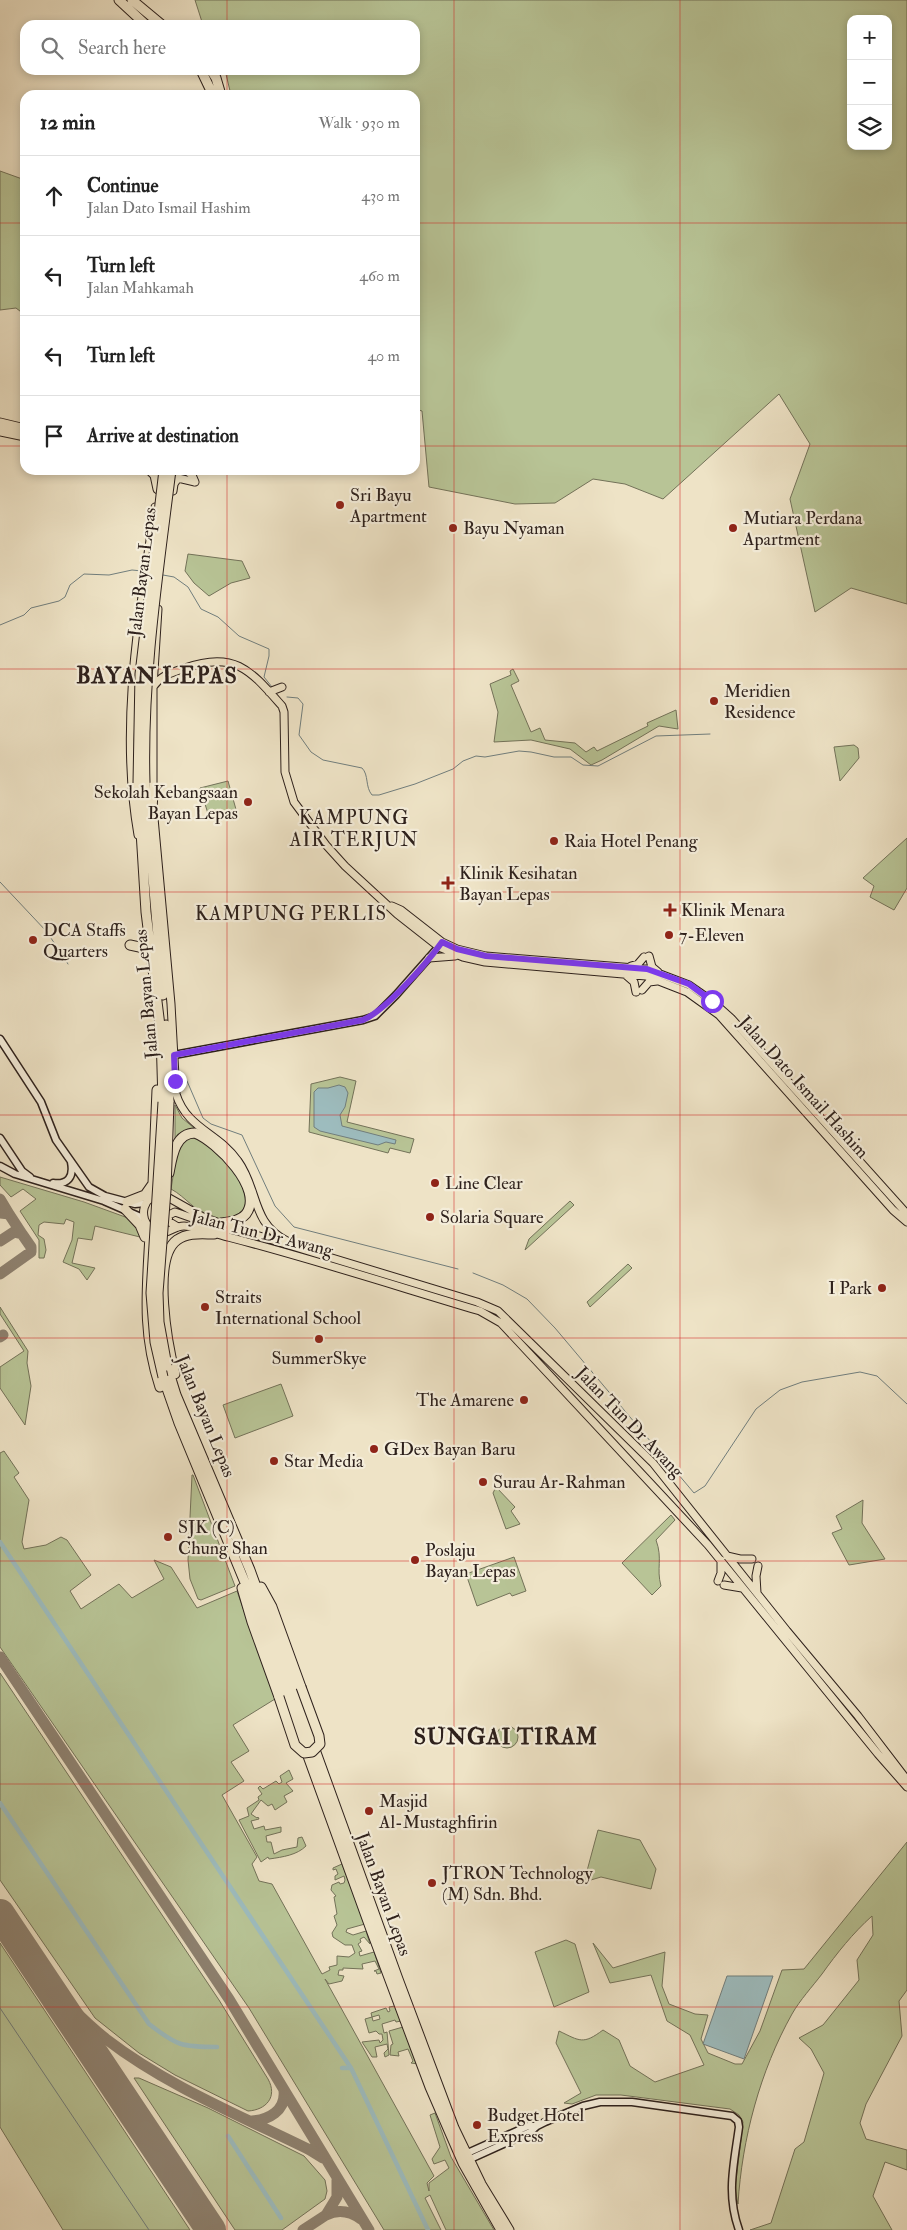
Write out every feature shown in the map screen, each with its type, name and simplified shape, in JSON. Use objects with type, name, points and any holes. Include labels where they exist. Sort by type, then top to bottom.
[{"type":"highway","points":[[119,0],[141,20]]},
{"type":"highway","points":[[132,0],[156,20]]},
{"type":"highway","points":[[203,75],[211,90]]},
{"type":"highway","points":[[214,75],[220,90]]},
{"type":"highway","points":[[0,423],[20,428]]},
{"type":"highway","points":[[0,430],[20,435]]},
{"type":"highway","points":[[155,475],[158,489]]},
{"type":"highway","name":"Jalan Bayan Lepas","points":[[161,475],[140,674],[142,830],[146,850],[167,1039],[166,1190],[158,1293],[159,1322],[166,1366],[250,1570],[474,2184],[501,2230]]},
{"type":"highway","name":"Jalan Bayan Lepas","points":[[142,783],[146,684],[150,641],[171,475]]},
{"type":"highway","points":[[146,850],[153,792]]},
{"type":"highway","name":"Jalan Bayan Lepas","points":[[146,850],[149,934],[161,1034],[166,1102],[151,1308],[155,1342],[163,1377],[179,1423],[211,1496],[236,1564],[253,1602],[389,1978],[450,2136],[509,2230]]},
{"type":"highway","points":[[149,934],[137,943],[130,945],[144,948],[151,956]]},
{"type":"highway","points":[[148,1200],[154,1183],[157,1097],[155,982]]},
{"type":"highway","points":[[166,1190],[178,1141],[188,1133],[195,1133],[216,1145],[233,1163],[244,1182],[249,1196],[249,1208],[245,1214],[236,1220],[221,1224]]},
{"type":"highway","points":[[147,1260],[143,1229],[126,1206],[145,1195],[154,1183]]},
{"type":"highway","points":[[148,1227],[146,1311],[152,1361],[162,1392],[179,1423]]},
{"type":"highway","points":[[184,1412],[169,1352],[164,1321],[167,1255],[173,1244],[183,1236],[193,1233],[214,1234]]},
{"type":"highway","points":[[236,1564],[252,1622],[295,1745],[304,1753],[312,1752],[320,1744],[319,1736],[272,1607],[250,1570]]},
{"type":"highway","points":[[450,2136],[462,2168],[474,2184]]},
{"type":"main road","name":"Jalan Bayan Lepas","points":[[146,850],[132,800],[130,759],[133,672],[161,475]]},
{"type":"main road","name":"Jalan Bayan Lepas","points":[[171,475],[152,686],[153,792],[176,1094],[180,1106],[189,1120],[221,1143],[239,1162],[258,1211],[268,1227],[274,1234],[306,1249]]},
{"type":"main road","points":[[166,528],[176,480],[180,478],[195,482],[192,475]]},
{"type":"main road","points":[[141,609],[151,614],[158,611]]},
{"type":"main road","points":[[140,619],[148,616],[157,621]]},
{"type":"main road","name":"Jalan Dato Ismail Hashim","points":[[152,686],[165,674],[199,662],[224,661],[251,673],[284,712],[286,772],[294,802],[326,845],[345,866],[390,906],[401,910],[441,944],[463,956],[502,964],[661,977],[687,992],[719,1015],[893,1210],[907,1222]]},
{"type":"main road","points":[[154,662],[165,674]]},
{"type":"main road","points":[[269,692],[282,687]]},
{"type":"main road","name":"Jalan Dato Ismail Hashim","points":[[441,944],[479,954],[487,949],[488,954],[493,957],[629,967],[697,989],[731,1018],[907,1214]]},
{"type":"main road","points":[[429,958],[446,955],[463,956]]},
{"type":"main road","points":[[626,975],[634,982],[639,991],[649,982],[661,977],[647,956],[638,964],[629,967]]},
{"type":"main road","name":"Jalan Tun Dr Awang","points":[[148,1200],[159,1194],[166,1196],[191,1212],[221,1224],[477,1302],[494,1309],[517,1328],[569,1382],[653,1463],[724,1558],[742,1588],[907,1787]]},
{"type":"main road","points":[[148,1200],[143,1218],[148,1227]]},
{"type":"main road","points":[[178,1227],[168,1222],[169,1216],[174,1212],[226,1230],[236,1229]]},
{"type":"main road","name":"Jalan Tun Dr Awang","points":[[148,1227],[155,1232],[164,1233],[186,1226],[290,1253],[486,1314],[501,1323],[757,1593],[858,1716],[907,1780]]},
{"type":"main road","points":[[624,1454],[633,1453],[634,1444]]},
{"type":"main road","points":[[643,1473],[642,1466],[645,1462],[653,1463]]},
{"type":"main road","points":[[742,1588],[721,1583],[724,1558],[752,1559]]},
{"type":"main road","points":[[757,1593],[756,1576],[758,1566]]},
{"type":"street","points":[[174,1055],[363,1020],[375,1016],[441,944]]},
{"type":"street","points":[[0,1039],[41,1102],[52,1132],[89,1187],[126,1206],[143,1218]]},
{"type":"street","points":[[0,1138],[21,1173]]},
{"type":"street","points":[[43,1182],[65,1183],[72,1174],[71,1161]]},
{"type":"street","points":[[0,1166],[8,1171],[21,1173],[32,1179],[126,1206],[141,1204],[148,1200]]},
{"type":"street","points":[[464,2158],[530,2132],[537,2126],[582,2106],[600,2102],[632,2102],[736,2118],[738,2127],[730,2188],[732,2208],[739,2230]]},
{"type":"green space","points":[[195,0],[907,0],[907,604],[851,588],[815,612],[790,499],[810,444],[779,394],[663,499],[625,484],[593,479],[555,503],[515,504],[429,487],[422,411],[420,410],[420,90],[230,90],[226,75],[420,75],[420,20],[201,20]]},
{"type":"green space","points":[[0,171],[20,178],[20,311],[16,308],[0,310]]},
{"type":"green space","points":[[188,554],[242,561],[250,578],[231,583],[209,596],[194,583],[185,571]]},
{"type":"green space","points":[[513,669],[519,681],[511,685],[531,732],[540,728],[545,740],[575,743],[586,752],[594,747],[597,751],[648,726],[647,723],[676,710],[678,729],[659,726],[591,765],[570,749],[531,740],[494,742],[498,712],[490,684],[511,675],[510,671]]},
{"type":"green space","points":[[854,745],[858,748],[859,758],[840,781],[834,747]]},
{"type":"green space","points":[[228,781],[237,813],[210,820],[200,788]]},
{"type":"green space","points":[[907,838],[907,888],[894,910],[870,897],[874,886],[863,878]]},
{"type":"green space","points":[[340,1077],[356,1081],[347,1122],[414,1139],[410,1153],[390,1148],[388,1153],[309,1132],[311,1084]]},
{"type":"green space","points":[[175,1105],[182,1118],[194,1128],[193,1130],[182,1132],[175,1140]]},
{"type":"green space","points":[[197,1137],[219,1153],[233,1170],[244,1190],[246,1199],[244,1208],[235,1216],[221,1219],[206,1215],[171,1189],[177,1152],[184,1139]]},
{"type":"green space","points":[[0,1177],[84,1202],[128,1218],[141,1234],[140,1237],[95,1226],[92,1240],[78,1238],[72,1263],[95,1268],[87,1280],[79,1269],[63,1262],[72,1240],[74,1222],[66,1219],[64,1224],[44,1222],[39,1225],[38,1235],[44,1239],[46,1250],[44,1258],[39,1258],[39,1240],[20,1211],[36,1199],[23,1189],[11,1197],[0,1185]]},
{"type":"green space","points":[[570,1201],[574,1205],[525,1250],[529,1239]]},
{"type":"green space","points":[[628,1264],[632,1268],[590,1307],[587,1302]]},
{"type":"green space","points":[[0,1307],[28,1351],[27,1363],[31,1386],[25,1425],[0,1388],[0,1367],[24,1351],[0,1314]]},
{"type":"green space","points":[[281,1384],[293,1416],[235,1438],[223,1405]]},
{"type":"green space","points":[[4,1451],[19,1473],[14,1477],[29,1500],[22,1542],[24,1549],[46,1545],[61,1537],[67,1540],[91,1575],[70,1591],[81,1609],[119,1584],[132,1598],[164,1579],[154,1560],[171,1567],[197,1608],[237,1591],[275,1699],[233,1725],[249,1751],[231,1762],[244,1781],[222,1795],[257,1857],[252,1864],[259,1881],[272,1884],[322,1974],[330,1970],[329,1967],[337,1965],[337,1956],[349,1957],[355,1953],[352,1945],[345,1945],[333,1937],[332,1933],[337,1925],[334,1916],[337,1914],[334,1897],[336,1896],[331,1890],[332,1885],[339,1882],[340,1884],[344,1883],[345,1880],[344,1876],[335,1880],[335,1876],[338,1874],[336,1869],[333,1870],[333,1868],[342,1864],[365,1924],[347,1929],[346,1932],[353,1935],[366,1931],[370,1944],[364,1937],[360,1939],[361,1942],[358,1944],[362,1951],[359,1952],[360,1956],[374,1952],[381,1973],[377,1974],[374,1971],[379,1969],[375,1961],[362,1964],[363,1969],[343,1968],[343,1970],[339,1970],[338,1975],[344,1976],[342,1981],[329,1984],[325,1979],[434,2176],[427,2183],[429,2191],[429,2183],[449,2168],[445,2160],[434,2164],[432,2159],[440,2147],[430,2115],[435,2113],[451,2157],[494,2230],[446,2230],[430,2195],[425,2198],[441,2230],[384,2230],[249,2008],[0,1647],[0,1453]]},
{"type":"green space","points":[[192,1475],[235,1586],[201,1600],[198,1599],[190,1579],[188,1560]]},
{"type":"green space","points":[[496,1487],[515,1507],[511,1511],[520,1524],[506,1529],[493,1493]]},
{"type":"green space","points":[[863,1500],[862,1523],[885,1559],[849,1565],[832,1533],[842,1529],[836,1516]]},
{"type":"green space","points":[[671,1515],[675,1520],[656,1540],[659,1553],[661,1586],[652,1595],[622,1563]]},
{"type":"green space","points":[[514,1557],[526,1591],[512,1596],[510,1593],[477,1606],[466,1574]]},
{"type":"green space","points":[[0,1673],[219,2000],[268,2079],[272,2091],[271,2097],[265,2105],[248,2111],[175,2075],[139,2053],[95,2018],[0,1880]]},
{"type":"green space","points":[[507,1726],[515,1729],[518,1737],[515,1745],[507,1748],[499,1745],[496,1737],[499,1729]]},
{"type":"green space","points":[[289,1770],[293,1779],[286,1783],[293,1791],[284,1796],[287,1802],[275,1810],[272,1804],[268,1806],[261,1800],[251,1814],[259,1819],[251,1821],[254,1829],[264,1826],[265,1830],[281,1827],[281,1832],[266,1836],[267,1842],[271,1842],[274,1854],[297,1847],[298,1838],[302,1837],[306,1846],[294,1854],[269,1859],[268,1857],[261,1862],[239,1820],[249,1816],[247,1808],[259,1800],[258,1797],[262,1794],[258,1788],[260,1786],[263,1789],[276,1781],[279,1784],[282,1782],[280,1776]]},
{"type":"green space","points":[[598,1830],[640,1840],[656,1869],[651,1889],[601,1877],[584,1882]]},
{"type":"green space","points":[[907,1842],[907,1990],[899,2001],[902,2036],[866,2104],[860,2123],[866,2139],[907,2150],[907,2170],[885,2162],[873,2196],[892,2230],[750,2230],[771,2223],[795,2149],[804,2142],[824,2073],[811,2049],[799,2038],[823,2025],[859,1980],[857,1960],[873,1935],[872,1916],[858,1929],[802,1999],[781,2036],[754,2106],[748,2130],[738,2204],[735,2189],[743,2122],[739,2115],[730,2109],[621,2095],[596,2095],[572,2104],[564,2103],[581,2093],[556,2043],[559,2031],[577,2039],[586,2040],[603,2030],[619,2040],[630,2066],[655,2082],[704,2065],[690,2035],[667,2021],[651,1975],[610,1983],[593,1943],[613,1968],[665,1952],[662,1986],[669,2004],[695,2014],[708,2015],[701,2039],[708,2053],[735,2064],[742,2064],[760,2031],[782,1970],[804,1969]]},
{"type":"green space","points":[[566,1940],[575,1944],[589,1992],[554,2007],[535,1952]]},
{"type":"green space","points":[[0,1943],[190,2230],[63,2230],[0,2127]]},
{"type":"green space","points":[[395,2006],[401,2021],[396,2022],[395,2020],[382,2024],[384,2033],[387,2032],[389,2055],[385,2057],[384,2053],[388,2049],[387,2044],[375,2047],[377,2057],[372,2057],[362,2042],[379,2040],[380,2043],[383,2040],[382,2034],[376,2031],[369,2033],[365,2019],[372,2017],[371,2013],[386,2008],[388,2012],[390,2011],[389,2007]],"holes":[[[379,2015],[380,2019],[373,2021],[372,2017]]]},
{"type":"green space","points":[[403,2027],[418,2064],[411,2063],[413,2061],[408,2049],[398,2052],[399,2056],[390,2055],[391,2045],[393,2044],[389,2031]]},
{"type":"green space","points":[[134,2078],[139,2078],[208,2108],[304,2156],[325,2180],[327,2191],[325,2199],[282,2230],[235,2230]]},
{"type":"water","points":[[339,1085],[345,1087],[348,1093],[345,1107],[340,1115],[342,1126],[396,1140],[395,1144],[386,1142],[378,1145],[320,1131],[314,1127],[314,1092],[318,1088]]},
{"type":"water","points":[[727,1976],[773,1976],[744,2059],[703,2044]]},
{"type":"waterway","points":[[0,625],[24,615],[31,608],[59,601],[65,597],[70,585],[84,574],[109,575],[132,570],[142,571]]},
{"type":"waterway","points":[[163,575],[174,577],[188,587],[201,609],[218,617],[239,636],[269,649],[264,677],[272,687]]},
{"type":"waterway","points":[[287,697],[298,698],[303,704],[299,735],[311,752],[323,760],[362,768],[366,774],[368,788],[372,795],[379,795],[415,784],[453,769],[463,761],[476,756],[485,757],[519,751],[554,757],[571,757],[583,765],[598,766],[656,736],[710,734]]},
{"type":"waterway","points":[[0,882],[47,932],[68,964]]},
{"type":"waterway","points":[[187,1081],[203,1118],[211,1124],[242,1135],[275,1206],[294,1227],[458,1269]]},
{"type":"waterway","points":[[473,1273],[503,1285],[527,1299],[555,1328],[694,1493],[705,1486],[756,1409],[780,1390],[802,1382],[860,1372],[877,1376],[907,1404]]},
{"type":"waterway","points":[[0,1542],[351,2068],[428,2230]]},
{"type":"waterway","points":[[0,1803],[149,2024],[180,2044],[217,2047]]},
{"type":"waterway","points":[[0,2008],[149,2230]]},
{"type":"waterway","points":[[342,2068],[351,2068]]},
{"type":"waterway","points":[[228,2136],[281,2218]]},
{"type":"taxiway","points":[[0,1199],[9,1214]]},
{"type":"taxiway","points":[[0,1213],[9,1214],[22,1234],[14,1232],[0,1241]]},
{"type":"taxiway","points":[[0,1274],[31,1252],[31,1247],[22,1234]]},
{"type":"taxiway","points":[[0,1657],[229,1999],[369,2230]]},
{"type":"taxiway","points":[[41,1975],[89,2024],[129,2056],[179,2086],[323,2158]]},
{"type":"taxiway","points":[[252,2121],[264,2119],[275,2113],[282,2104],[284,2091]]},
{"type":"taxiway","points":[[337,2180],[337,2197],[326,2215],[344,2212],[353,2214],[361,2219]]},
{"type":"taxiway","points":[[303,2230],[326,2215]]},
{"type":"runway","points":[[0,1914],[211,2230]]},
{"type":"place","name":"Sri Bayu Apartment","points":[[340,505]]},
{"type":"place","name":"Bayu Nyaman","points":[[453,528]]},
{"type":"place","name":"Mutiara Perdana Apartment","points":[[733,528]]},
{"type":"place","name":"Meridien Residence","points":[[714,701]]},
{"type":"place","name":"Sekolah Kebangsaan Bayan Lepas","points":[[248,802]]},
{"type":"place","name":"Raia Hotel Penang","points":[[554,841]]},
{"type":"place","name":"Klinik Kesihatan Bayan Lepas","points":[[448,883]]},
{"type":"place","name":"Klinik Menara","points":[[670,910]]},
{"type":"place","name":"7-Eleven","points":[[669,935]]},
{"type":"place","name":"DCA Staffs Quarters","points":[[33,940]]},
{"type":"place","name":"Line Clear","points":[[435,1183]]},
{"type":"place","name":"Solaria Square","points":[[430,1217]]},
{"type":"place","name":"I Park","points":[[882,1288]]},
{"type":"place","name":"Straits International School","points":[[205,1307]]},
{"type":"place","name":"SummerSkye","points":[[319,1339]]},
{"type":"place","name":"The Amarene","points":[[524,1400]]},
{"type":"place","name":"GDex Bayan Baru","points":[[374,1449]]},
{"type":"place","name":"Star Media","points":[[274,1461]]},
{"type":"place","name":"Surau Ar-Rahman","points":[[483,1482]]},
{"type":"place","name":"SJK (C) Chung Shan","points":[[168,1537]]},
{"type":"place","name":"Poslaju Bayan Lepas","points":[[415,1560]]},
{"type":"place","name":"Masjid Al-Mustaghfirin","points":[[369,1811]]},
{"type":"place","name":"JTRON Technology (M) Sdn. Bhd.","points":[[432,1883]]},
{"type":"place","name":"Budget Hotel Express","points":[[477,2125]]},
{"type":"district","name":"BAYAN LEPAS","points":[[157,675]]},
{"type":"district","name":"KAMPUNG AIR TERJUN","points":[[354,828]]},
{"type":"district","name":"KAMPUNG PERLIS","points":[[291,913]]},
{"type":"district","name":"SUNGAI TIRAM","points":[[506,1736]]},
{"type":"route","points":[[175,1081],[174,1055],[363,1020],[375,1016],[442,942],[457,949],[486,956],[647,969],[689,984],[712,1001]]}]
